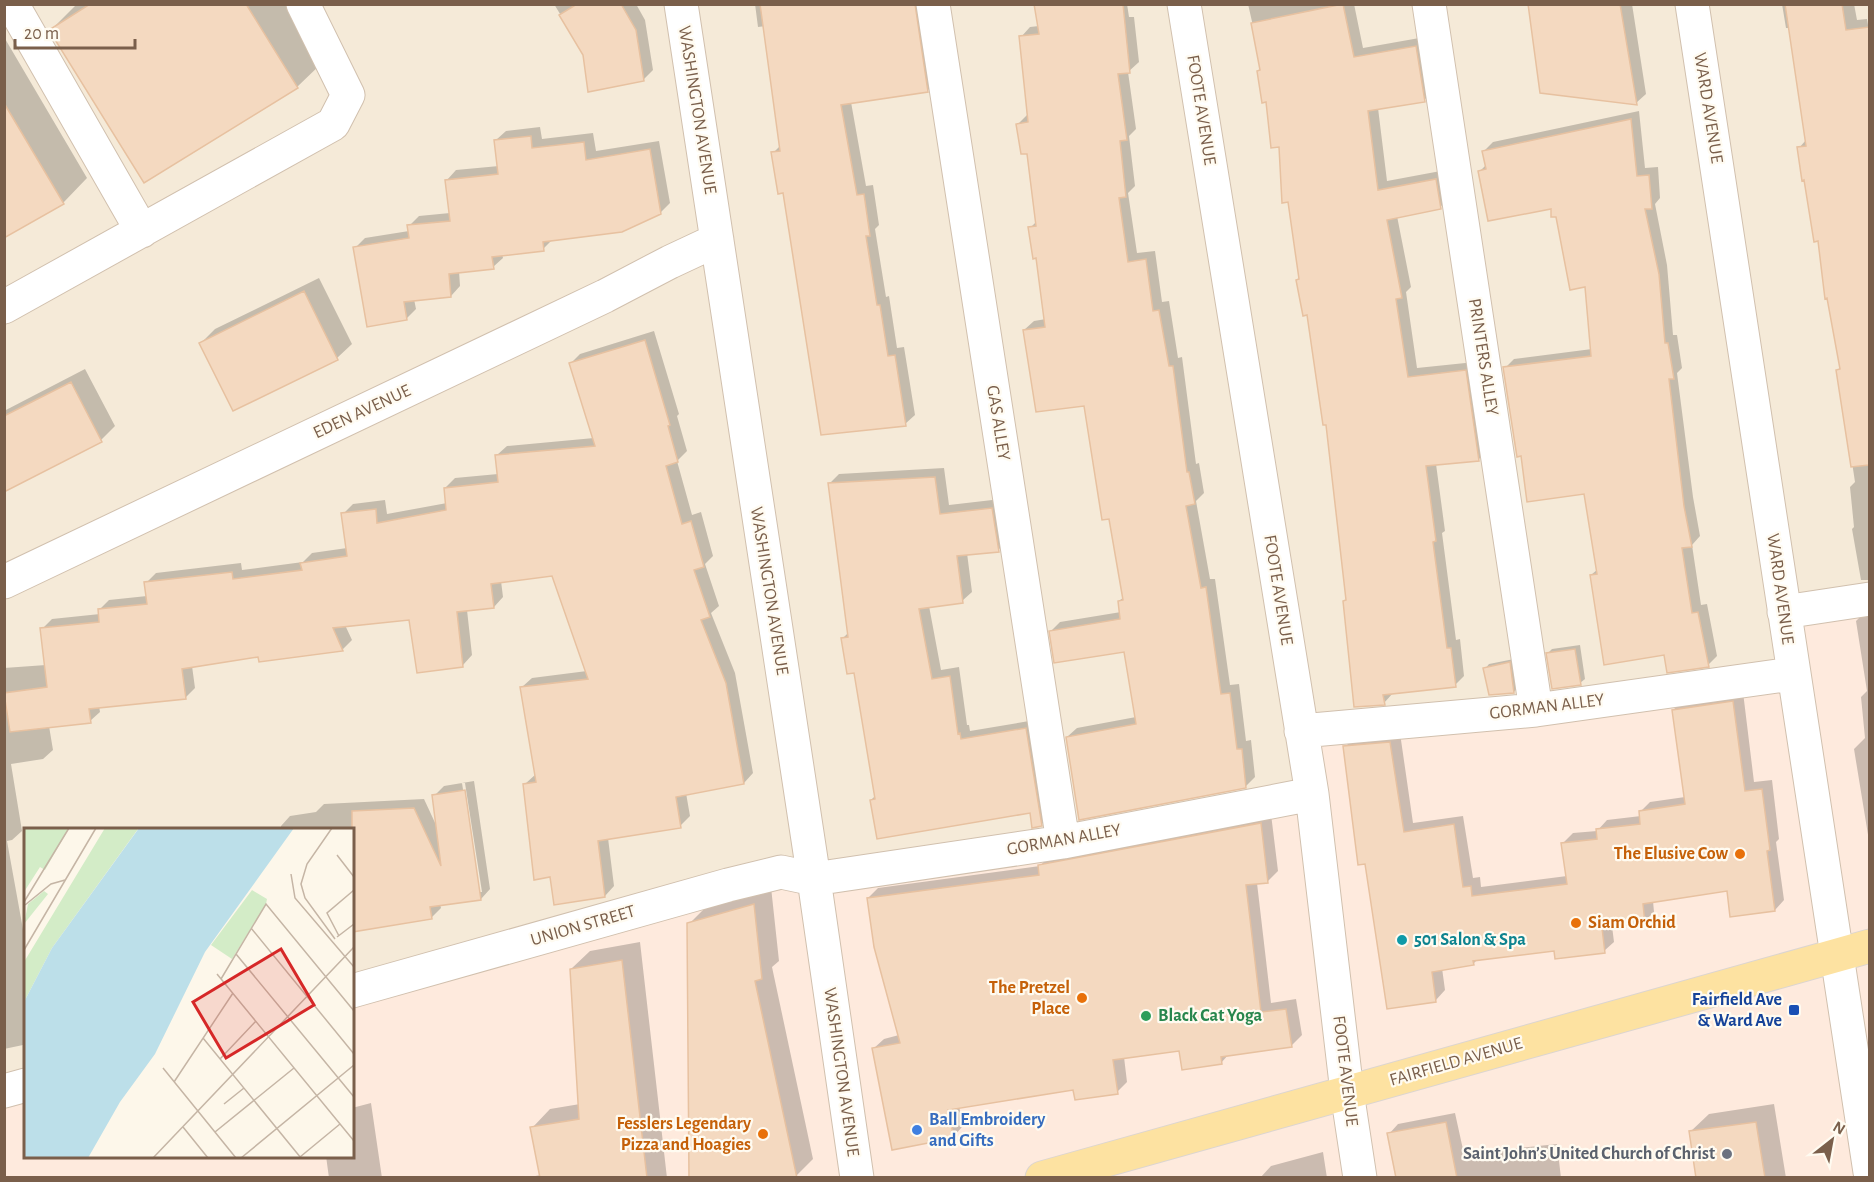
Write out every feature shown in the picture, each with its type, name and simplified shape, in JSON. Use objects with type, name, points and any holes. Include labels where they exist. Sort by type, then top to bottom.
[{"type":"main road","name":"FAIRFIELD AVENUE","points":[[1042,1178],[1869,946]]},
{"type":"street","points":[[12,4],[142,231]]},
{"type":"street","points":[[4,307],[333,124],[348,95],[303,4]]},
{"type":"street","name":"WASHINGTON AVENUE","points":[[681,4],[814,879],[856,1178]]},
{"type":"street","name":"GAS ALLEY","points":[[933,4],[1063,842]]},
{"type":"street","name":"FOOTE AVENUE","points":[[1184,4],[1312,794],[1347,1092],[1360,1178]]},
{"type":"street","name":"PRINTERS ALLEY","points":[[1429,4],[1536,710]]},
{"type":"street","name":"WARD AVENUE","points":[[1692,4],[1869,1172]]},
{"type":"street","name":"EDEN AVENUE","points":[[4,582],[717,240]]},
{"type":"street","points":[[1784,612],[1869,599]]},
{"type":"street","name":"GORMAN ALLEY","points":[[1301,731],[1536,710],[1792,674]]},
{"type":"street","name":"GORMAN ALLEY","points":[[814,879],[1063,842],[1312,794]]},
{"type":"street","name":"UNION STREET","points":[[354,991],[781,872],[814,879]]},
{"type":"street","points":[[4,1091],[24,1086]]},
{"type":"shaded area","points":[[5,5],[1869,5],[1869,599],[1792,674],[1312,794],[354,991],[354,828],[24,828],[24,1085],[5,1091]]},
{"type":"shaded area","points":[[1869,599],[1869,1177],[5,1178],[5,1091],[24,1085],[24,1158],[354,1158],[354,991],[728,885],[1312,794],[1301,731],[1792,674],[1784,612]]},
{"type":"building","points":[[90,4],[246,4],[298,88],[144,183],[49,30]]},
{"type":"building","points":[[577,4],[621,4],[636,30],[644,81],[588,92],[583,55],[559,15]]},
{"type":"building","points":[[760,4],[915,4],[928,92],[841,105],[857,195],[864,194],[870,236],[866,236],[877,305],[880,305],[888,356],[895,355],[906,426],[821,435],[783,193],[778,194],[771,152],[780,151]]},
{"type":"building","points":[[1034,4],[1123,4],[1130,73],[1118,74],[1127,140],[1120,141],[1126,197],[1119,198],[1128,262],[1146,259],[1153,311],[1159,310],[1169,366],[1173,366],[1187,472],[1189,472],[1195,504],[1186,506],[1201,588],[1206,587],[1221,694],[1230,693],[1237,749],[1242,749],[1246,788],[1079,820],[1066,737],[1136,724],[1124,652],[1054,663],[1049,631],[1120,619],[1118,601],[1123,600],[1109,519],[1102,520],[1084,406],[1036,412],[1023,330],[1045,327],[1036,258],[1033,259],[1028,227],[1036,226],[1027,154],[1021,154],[1016,124],[1028,122],[1019,36],[1039,34]]},
{"type":"building","points":[[1343,4],[1354,57],[1416,46],[1425,102],[1368,111],[1378,190],[1436,179],[1441,209],[1387,220],[1402,298],[1396,299],[1408,377],[1466,370],[1479,461],[1426,466],[1447,648],[1451,648],[1456,687],[1383,695],[1385,705],[1354,707],[1343,601],[1346,600],[1326,425],[1323,425],[1307,315],[1303,316],[1296,280],[1299,279],[1288,202],[1282,203],[1279,147],[1271,148],[1266,102],[1262,103],[1257,71],[1260,70],[1251,23]]},
{"type":"building","points":[[1528,4],[1620,4],[1637,105],[1540,93]]},
{"type":"building","points":[[1785,4],[1842,4],[1846,30],[1869,27],[1869,465],[1851,467],[1836,370],[1840,369],[1827,298],[1825,299],[1818,241],[1814,242],[1797,147],[1806,146]]},
{"type":"building","points":[[4,103],[64,204],[4,238]]},
{"type":"building","points":[[1631,119],[1637,176],[1649,175],[1652,209],[1645,209],[1659,274],[1665,343],[1668,343],[1674,379],[1669,379],[1684,506],[1692,547],[1682,548],[1692,613],[1698,612],[1709,667],[1667,673],[1664,655],[1604,665],[1590,575],[1597,574],[1584,494],[1527,502],[1521,456],[1517,457],[1503,367],[1591,356],[1585,287],[1570,290],[1556,217],[1551,217],[1551,209],[1488,221],[1478,171],[1486,169],[1482,151]]},
{"type":"building","points":[[531,136],[532,148],[584,142],[586,160],[650,149],[661,214],[622,232],[543,242],[544,251],[492,257],[494,269],[449,274],[451,297],[404,302],[407,320],[367,327],[353,247],[409,238],[407,225],[450,221],[445,180],[498,174],[494,140]]},
{"type":"building","points":[[304,291],[338,360],[233,411],[199,343]]},
{"type":"building","points":[[645,340],[670,425],[668,426],[678,462],[666,466],[682,524],[691,521],[704,567],[694,570],[710,617],[701,620],[726,683],[744,784],[676,797],[681,828],[598,841],[605,897],[554,905],[550,877],[534,880],[523,784],[536,782],[520,687],[588,679],[552,576],[491,584],[494,608],[457,612],[463,667],[417,673],[409,620],[333,628],[343,651],[259,662],[258,657],[182,669],[186,699],[89,709],[91,723],[10,732],[4,693],[47,687],[40,628],[99,622],[98,609],[147,604],[144,582],[232,572],[233,579],[302,570],[300,563],[347,556],[341,513],[376,509],[377,523],[446,510],[444,488],[498,482],[495,455],[595,446],[569,363]]},
{"type":"building","points":[[71,382],[102,442],[4,492],[4,416]]},
{"type":"building","points":[[935,477],[940,514],[992,508],[999,552],[957,556],[963,603],[919,609],[932,679],[950,676],[958,734],[960,733],[961,739],[1026,728],[1042,826],[1032,828],[1030,813],[877,839],[870,800],[875,799],[854,673],[847,674],[841,638],[848,637],[828,483]]},
{"type":"building","points":[[1575,649],[1581,685],[1552,689],[1546,653]]},
{"type":"building","points":[[1510,662],[1514,693],[1489,695],[1483,668]]},
{"type":"building","points":[[1733,701],[1745,791],[1762,789],[1775,911],[1730,917],[1727,891],[1643,904],[1645,923],[1602,928],[1605,953],[1555,959],[1554,951],[1473,961],[1474,965],[1432,972],[1436,1002],[1387,1009],[1365,864],[1358,865],[1343,746],[1390,742],[1404,832],[1454,824],[1463,887],[1471,886],[1472,896],[1567,884],[1561,843],[1597,839],[1596,829],[1640,824],[1639,811],[1685,804],[1672,710]]},
{"type":"building","points":[[465,790],[481,900],[430,907],[432,919],[354,932],[352,811],[414,808],[441,866],[432,795]]},
{"type":"building","points":[[1261,823],[1268,883],[1246,885],[1261,1012],[1286,1009],[1292,1047],[1221,1057],[1222,1064],[1182,1070],[1179,1051],[1113,1060],[1118,1094],[1075,1100],[1073,1090],[948,1110],[954,1138],[892,1150],[872,1048],[900,1043],[874,947],[867,898],[1039,875],[1038,865]]},
{"type":"building","points":[[754,904],[762,979],[755,981],[797,1178],[689,1178],[687,923]]},
{"type":"building","points":[[622,960],[647,1178],[540,1178],[530,1127],[579,1119],[570,969]]},
{"type":"building","points":[[1446,1122],[1457,1178],[1396,1178],[1387,1133]]},
{"type":"building","name":"Saint John’s United Church of Christ","points":[[1756,1122],[1765,1178],[1696,1178],[1689,1131]]},
{"type":"place","name":"The Elusive Cow","points":[[1740,854]]},
{"type":"place","name":"Siam Orchid","points":[[1576,923]]},
{"type":"place","name":"501 Salon & Spa","points":[[1402,940]]},
{"type":"place","name":"The Pretzel Place","points":[[1082,998]]},
{"type":"place","name":"Fairfield Ave & Ward Ave","points":[[1794,1010]]},
{"type":"place","name":"Black Cat Yoga","points":[[1146,1016]]},
{"type":"place","name":"Ball Embroidery and Gifts","points":[[917,1130]]},
{"type":"place","name":"Fesslers Legendary Pizza and Hoagies","points":[[763,1134]]},
{"type":"place","name":"Saint John’s United Church of Christ","points":[[1727,1154]]}]
